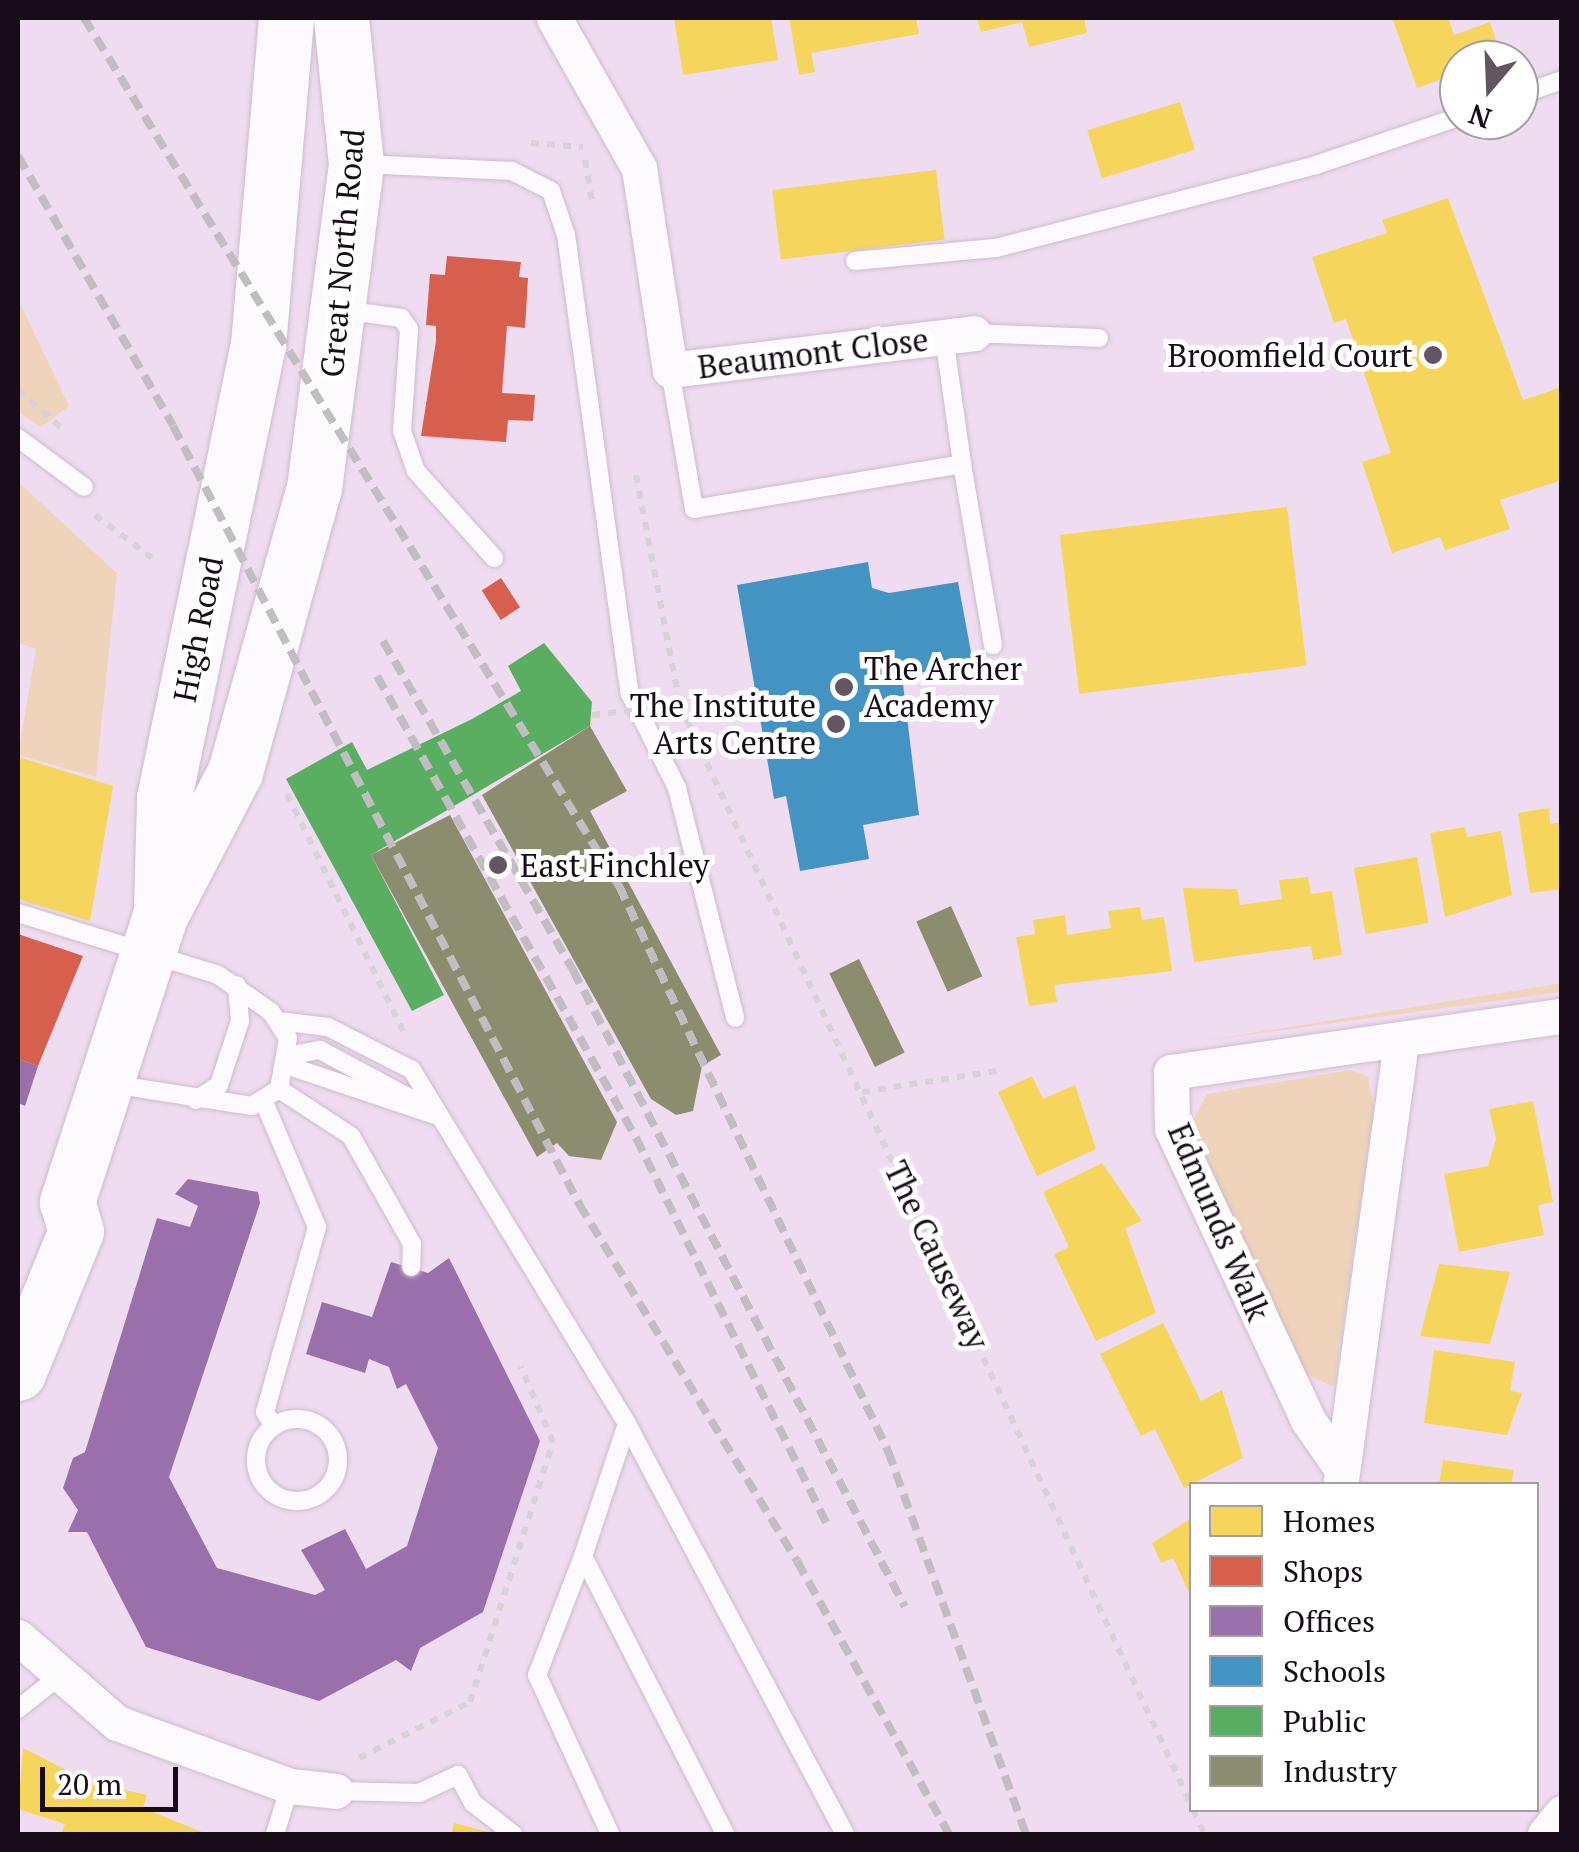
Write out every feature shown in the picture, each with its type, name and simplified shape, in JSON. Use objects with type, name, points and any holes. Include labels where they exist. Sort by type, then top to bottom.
[{"type":"main road","name":"High Road","points":[[155,934],[164,798],[258,346],[286,18]]},
{"type":"main road","name":"Great North Road","points":[[314,488],[341,310],[356,164],[341,18]]},
{"type":"main road","name":"High Road","points":[[18,1373],[76,1231],[67,1202],[155,934],[234,772],[314,488]]},
{"type":"main road","name":"High Road","points":[[18,1276],[42,1216],[67,1202]]},
{"type":"street","name":"Beaumont Close","points":[[554,18],[639,168],[670,370],[959,335]]},
{"type":"street","name":"Edmunds Walk","points":[[1340,1475],[1308,1420],[1172,1129],[1171,1072],[1562,1016]]},
{"type":"street","name":"Edmunds Walk","points":[[1340,1475],[1355,1407],[1401,1042]]},
{"type":"street","points":[[18,1637],[116,1723],[290,1786],[346,1783]]},
{"type":"street","points":[[1545,1834],[1562,1813]]},
{"type":"lane","points":[[855,261],[996,248],[1439,123]]},
{"type":"lane","points":[[356,164],[512,171],[550,191],[566,235],[630,694],[677,788],[734,1018]]},
{"type":"lane","points":[[341,310],[401,318],[409,329],[402,432],[416,471],[494,558]]},
{"type":"lane","points":[[994,645],[962,464],[959,335],[1098,338]]},
{"type":"lane","points":[[670,370],[694,510],[962,464]]},
{"type":"lane","points":[[18,438],[84,487]]},
{"type":"lane","points":[[18,913],[155,934],[236,985],[279,1021],[328,1027],[412,1070],[627,1424],[845,1834]]},
{"type":"lane","points":[[196,1100],[219,1085],[240,1021],[236,985]]},
{"type":"lane","points":[[105,1082],[196,1100],[264,1102],[279,1089],[287,1060],[279,1021]]},
{"type":"lane","points":[[287,1060],[320,1050],[441,1116]]},
{"type":"lane","points":[[287,1060],[441,1116]]},
{"type":"lane","points":[[279,1089],[351,1136],[412,1244],[410,1267]]},
{"type":"lane","points":[[264,1102],[317,1227],[266,1412],[274,1426]]},
{"type":"lane","points":[[305,1419],[332,1436],[338,1468],[320,1495],[289,1501],[262,1484],[256,1452],[274,1426],[305,1419]]},
{"type":"lane","points":[[610,1834],[536,1675],[627,1424]]},
{"type":"lane","points":[[582,1556],[725,1834]]},
{"type":"lane","points":[[18,1709],[61,1675]]},
{"type":"lane","points":[[346,1783],[420,1793],[458,1775],[474,1803],[513,1834]]},
{"type":"lane","points":[[275,1834],[290,1786]]},
{"type":"path","points":[[124,539],[152,558]]},
{"type":"path","name":"The Causeway","points":[[592,715],[680,704],[1189,1801]]},
{"type":"path","points":[[331,880],[340,876]]},
{"type":"path","points":[[862,1092],[1002,1070]]},
{"type":"path","points":[[346,1783],[359,1755],[470,1702],[553,1442],[521,1367]]},
{"type":"shaded area","points":[[18,299],[69,406],[41,427],[18,412]]},
{"type":"shaded area","points":[[18,482],[117,573],[96,777],[18,755],[36,649],[18,643]]},
{"type":"shaded area","points":[[1561,983],[1561,992],[1203,1041],[1519,990]]},
{"type":"shaded area","points":[[1350,1070],[1368,1076],[1374,1109],[1334,1387],[1306,1374],[1188,1129],[1207,1094]]},
{"type":"building: Homes","points":[[674,18],[771,18],[778,60],[683,75]]},
{"type":"building: Homes","points":[[789,18],[916,18],[919,34],[811,53],[815,72],[799,75]]},
{"type":"building: Homes","points":[[977,18],[1084,18],[1087,33],[1029,47],[1022,22],[981,32]]},
{"type":"building: Homes","points":[[1448,18],[1454,35],[1490,22],[1496,40],[1439,40],[1439,80],[1417,88],[1393,20]]},
{"type":"building: Homes","points":[[1180,102],[1195,150],[1102,178],[1087,130]]},
{"type":"building: Homes","points":[[936,170],[945,239],[781,260],[772,190]]},
{"type":"building: Homes","name":"Broomfield Court","points":[[1448,198],[1523,400],[1562,387],[1562,480],[1500,500],[1510,529],[1445,550],[1440,537],[1392,553],[1362,462],[1391,453],[1346,319],[1334,323],[1312,257],[1387,233],[1382,220]]},
{"type":"building: Homes","points":[[1287,507],[1306,666],[1079,694],[1060,535]]},
{"type":"building: Homes","points":[[18,757],[113,786],[90,921],[18,899]]},
{"type":"building: Homes","points":[[1549,808],[1550,824],[1562,822],[1562,889],[1530,893],[1518,813]]},
{"type":"building: Homes","points":[[1465,827],[1467,837],[1501,831],[1512,895],[1445,917],[1430,833]]},
{"type":"building: Homes","points":[[1417,857],[1429,923],[1366,934],[1354,868]]},
{"type":"building: Homes","points":[[1308,877],[1311,894],[1332,891],[1342,955],[1313,960],[1311,946],[1194,962],[1183,888],[1237,889],[1240,905],[1282,899],[1279,880]]},
{"type":"building: Homes","points":[[1140,907],[1142,920],[1164,917],[1172,971],[1054,985],[1057,1002],[1029,1006],[1016,937],[1035,934],[1033,920],[1065,915],[1067,935],[1111,928],[1108,911]]},
{"type":"building: Homes","points":[[1032,1076],[1043,1099],[1075,1085],[1096,1149],[1037,1176],[998,1092]]},
{"type":"building: Homes","points":[[1533,1101],[1553,1202],[1538,1205],[1544,1235],[1459,1252],[1444,1174],[1488,1166],[1496,1139],[1489,1109]]},
{"type":"building: Homes","points":[[1102,1163],[1142,1221],[1125,1228],[1156,1313],[1096,1341],[1054,1254],[1069,1247],[1043,1192]]},
{"type":"building: Homes","points":[[1439,1264],[1510,1272],[1490,1344],[1420,1336]]},
{"type":"building: Homes","points":[[1163,1323],[1201,1401],[1222,1390],[1243,1458],[1189,1482],[1184,1488],[1155,1429],[1141,1436],[1100,1354]]},
{"type":"building: Homes","points":[[1434,1350],[1515,1362],[1510,1391],[1522,1393],[1507,1435],[1424,1423]]},
{"type":"building: Homes","points":[[1443,1460],[1514,1470],[1511,1482],[1439,1482]]},
{"type":"building: Homes","points":[[1189,1520],[1189,1593],[1173,1558],[1161,1563],[1152,1543]]},
{"type":"building: Homes","points":[[23,1748],[90,1782],[147,1795],[143,1808],[207,1834],[62,1832],[65,1824],[18,1809]]},
{"type":"building: Homes","points":[[454,1823],[493,1833],[493,1834],[451,1834]]},
{"type":"building: Shops","points":[[447,256],[521,262],[519,277],[528,278],[525,328],[507,326],[502,393],[535,395],[533,421],[508,420],[506,442],[421,436],[436,341],[436,326],[426,325],[430,274],[445,275]]},
{"type":"building: Shops","points":[[501,578],[520,607],[501,620],[482,591]]},
{"type":"building: Shops","points":[[18,934],[83,956],[38,1066],[18,1059]]},
{"type":"building: Offices","points":[[18,1059],[38,1066],[25,1106],[18,1103]]},
{"type":"building: Offices","points":[[188,1179],[258,1192],[260,1203],[169,1477],[217,1568],[315,1595],[325,1590],[301,1550],[345,1529],[366,1569],[407,1546],[438,1448],[406,1384],[397,1389],[389,1367],[369,1359],[365,1373],[306,1354],[322,1302],[372,1317],[391,1262],[428,1273],[449,1258],[540,1441],[483,1612],[420,1648],[411,1671],[396,1660],[319,1701],[146,1647],[87,1532],[68,1532],[78,1510],[63,1488],[73,1458],[85,1452],[157,1218],[190,1227],[198,1206],[175,1194]]},
{"type":"building: Schools","name":"The Institute Arts Centre","points":[[868,562],[872,588],[889,593],[958,582],[973,663],[902,676],[919,815],[863,825],[869,859],[800,871],[786,796],[774,799],[737,585]]},
{"type":"building: Public","points":[[544,643],[592,702],[590,726],[371,855],[444,995],[412,1011],[286,779],[352,742],[367,770],[472,719],[521,691],[508,666]]},
{"type":"building: Industry","points":[[590,726],[627,791],[590,811],[721,1055],[702,1066],[693,1111],[676,1115],[651,1099],[482,795]]},
{"type":"building: Industry","points":[[450,815],[617,1122],[601,1160],[569,1156],[557,1143],[537,1157],[371,855]]},
{"type":"building: Industry","points":[[951,906],[982,976],[948,992],[916,921]]},
{"type":"building: Industry","points":[[859,959],[905,1052],[875,1067],[829,973]]},
{"type":"railway","points":[[84,18],[619,886],[888,1451],[1026,1834]]},
{"type":"railway","points":[[18,156],[173,426],[579,1204],[797,1561],[949,1834]]},
{"type":"railway","points":[[383,641],[573,970],[905,1607]]},
{"type":"railway","points":[[377,676],[636,1138],[830,1530]]},
{"type":"place","name":"Broomfield Court","points":[[1433,355]]},
{"type":"place","name":"The Archer Academy","points":[[844,687]]},
{"type":"place","name":"The Institute Arts Centre","points":[[836,724]]},
{"type":"place","name":"East Finchley","points":[[498,865]]}]
